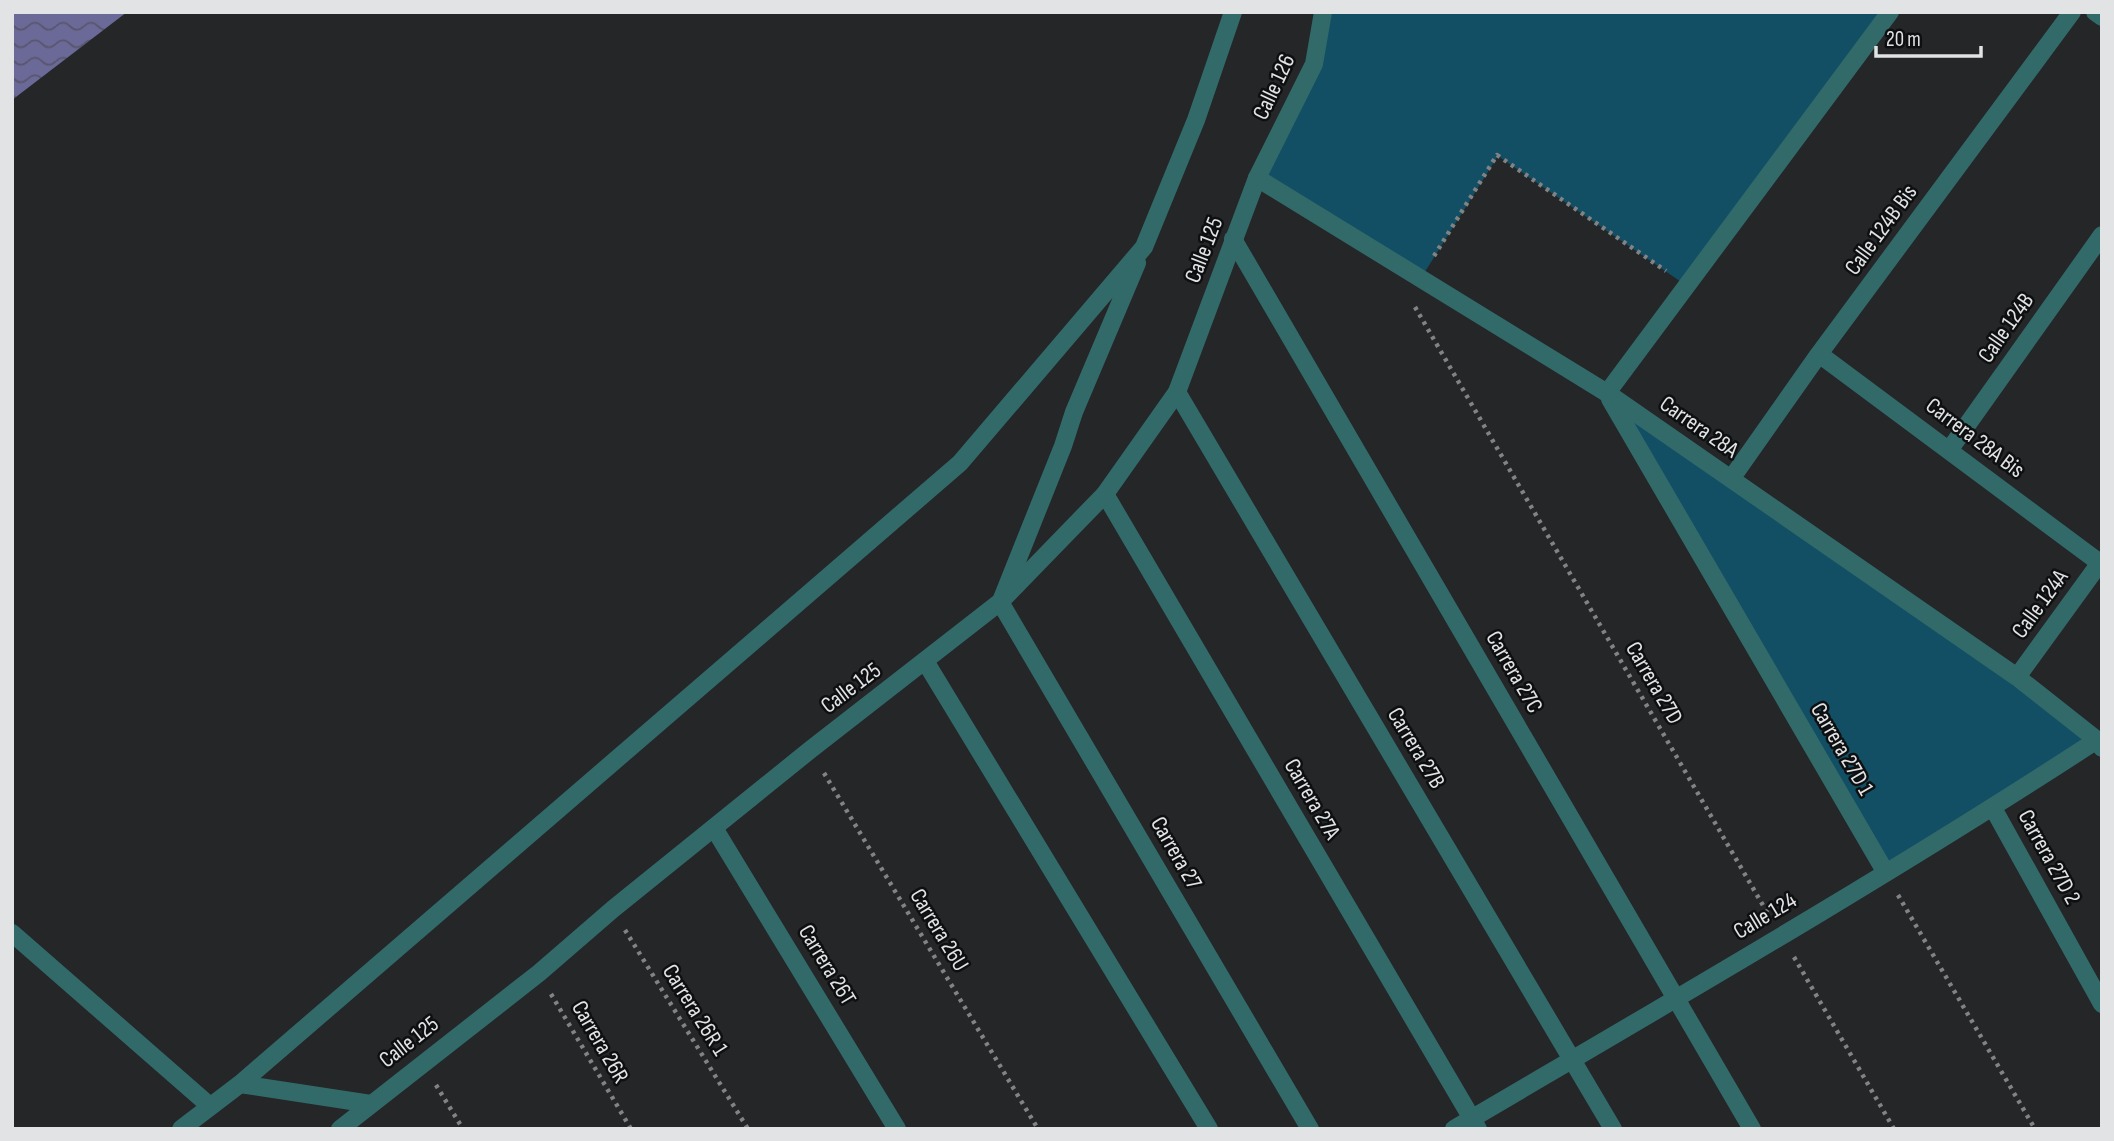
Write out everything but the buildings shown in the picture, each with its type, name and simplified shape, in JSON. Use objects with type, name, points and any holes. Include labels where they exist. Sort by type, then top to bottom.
[{"type":"street","points":[[1000,602],[1074,412],[1196,120],[1233,12]]},
{"type":"street","name":"Calle 126","points":[[1258,178],[1314,64],[1323,12]]},
{"type":"street","points":[[1607,393],[1890,12]]},
{"type":"street","name":"Calle 124B Bis","points":[[1731,479],[2072,12]]},
{"type":"street","points":[[2095,12],[2102,17]]},
{"type":"street","name":"Calle 125","points":[[340,1129],[422,1062],[539,973],[612,909],[810,750],[1000,602],[1105,494],[1177,392],[1258,178]]},
{"type":"street","name":"Carrera 28A","points":[[1258,178],[1607,393],[2017,677],[2099,744]]},
{"type":"street","name":"Calle 124B","points":[[1950,449],[2102,235]]},
{"type":"street","name":"Carrera 27C","points":[[1233,239],[1752,1129]]},
{"type":"street","points":[[181,1129],[240,1084],[960,463],[1144,247]]},
{"type":"street","name":"Carrera 28A Bis","points":[[1819,355],[2101,561]]},
{"type":"street","name":"Carrera 27B","points":[[1177,392],[1613,1129]]},
{"type":"street","name":"Carrera 27D 1","points":[[1607,393],[1886,873]]},
{"type":"street","name":"Carrera 27A","points":[[1105,494],[1475,1123]]},
{"type":"street","name":"Calle 124A","points":[[2017,677],[2101,561]]},
{"type":"street","name":"Carrera 27","points":[[1000,602],[1310,1129]]},
{"type":"street","points":[[925,661],[1209,1129]]},
{"type":"street","name":"Calle 124","points":[[1454,1129],[1475,1123],[1572,1059],[2099,744]]},
{"type":"street","name":"Carrera 27D 2","points":[[1993,808],[2102,1004]]},
{"type":"street","name":"Carrera 26T","points":[[714,828],[897,1129]]},
{"type":"street","points":[[12,933],[210,1106]]},
{"type":"street","points":[[240,1084],[371,1104]]},
{"type":"path","points":[[1421,278],[1497,155],[1687,286]]},
{"type":"path","name":"Carrera 27D","points":[[1412,302],[1894,1129]]},
{"type":"path","name":"Carrera 26U","points":[[810,750],[1038,1129]]},
{"type":"path","points":[[1886,873],[2035,1129]]},
{"type":"path","name":"Carrera 26R 1","points":[[612,909],[748,1129]]},
{"type":"path","name":"Carrera 26R","points":[[539,973],[631,1129]]},
{"type":"path","points":[[422,1062],[463,1129]]},
{"type":"shaded area","points":[[1323,12],[1890,12],[1687,286],[1498,156],[1421,278],[1257,178],[1314,64]]},
{"type":"shaded area","points":[[1607,393],[2097,740],[1886,873]]},
{"type":"water","points":[[12,12],[127,12],[12,100]]}]
